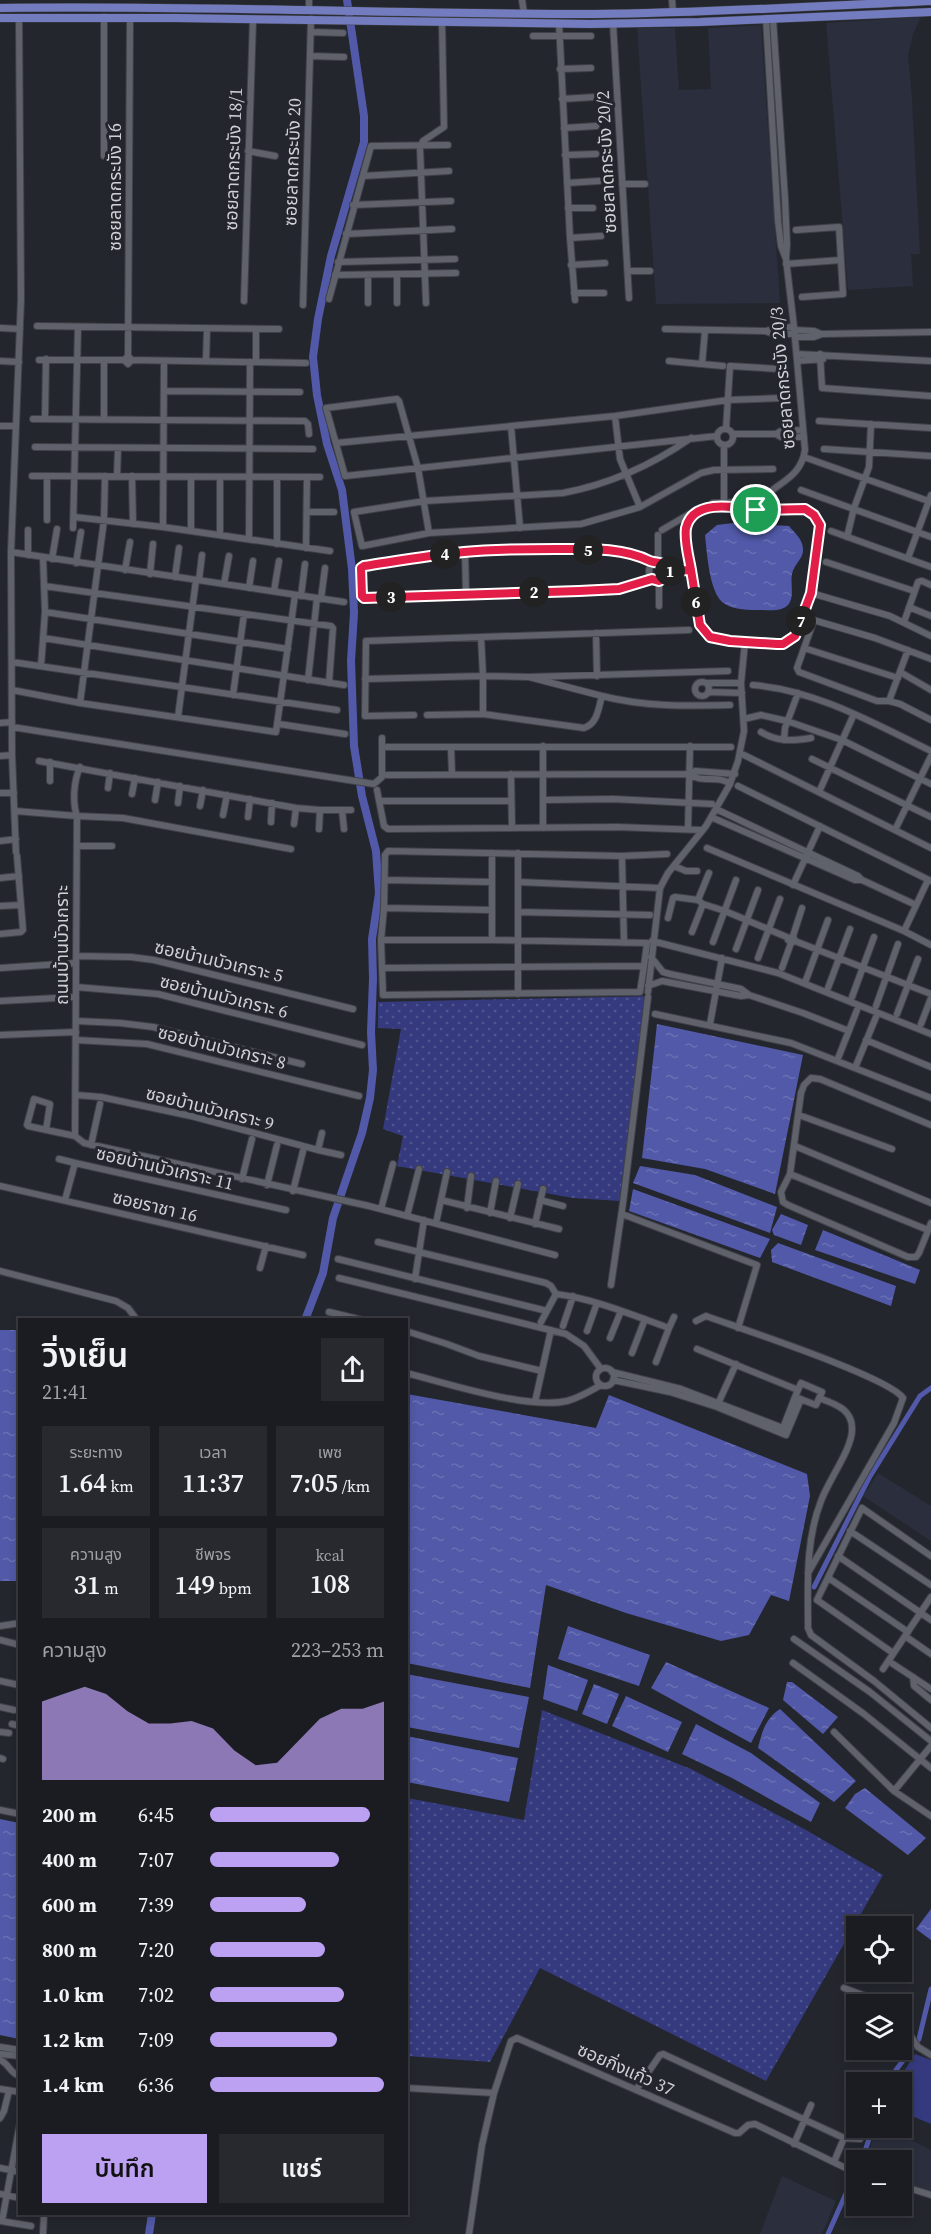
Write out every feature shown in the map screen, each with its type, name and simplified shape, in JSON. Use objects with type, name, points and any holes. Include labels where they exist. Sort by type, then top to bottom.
[{"type":"main road","points":[[913,2],[914,13]]},
{"type":"main road","points":[[5,5],[589,14],[673,12],[821,3],[931,2]]},
{"type":"main road","points":[[0,18],[311,19],[590,24],[931,12]]},
{"type":"main road","points":[[589,14],[590,24]]},
{"type":"street","points":[[250,0],[251,9]]},
{"type":"street","points":[[309,0],[309,10]]},
{"type":"street","points":[[522,0],[524,13]]},
{"type":"street","points":[[672,0],[673,12]]},
{"type":"street","points":[[0,934],[23,931],[12,755],[11,552],[20,329],[19,18]]},
{"type":"street","points":[[104,18],[104,156]]},
{"type":"street","name":"ซอยลาดกระบัง 16","points":[[128,359],[130,18]]},
{"type":"street","name":"ซอยลาดกระบัง 18/1","points":[[244,301],[253,19]]},
{"type":"street","name":"ซอยลาดกระบัง 20","points":[[303,305],[311,19]]},
{"type":"street","name":"ซอยลาดกระบัง 20/3","points":[[756,510],[760,499],[794,476],[804,457],[795,332],[786,261],[780,122],[773,74],[769,19]]},
{"type":"street","points":[[421,145],[444,128],[442,22]]},
{"type":"street","name":"ซอยลาดกระบัง 20/2","points":[[613,23],[629,298]]},
{"type":"street","points":[[559,24],[574,296],[604,292]]},
{"type":"street","points":[[311,32],[343,33]]},
{"type":"street","points":[[533,36],[591,36]]},
{"type":"street","points":[[310,56],[344,57]]},
{"type":"street","points":[[560,69],[591,68]]},
{"type":"street","name":"ซอยลาดกระบัง 20/3","points":[[773,74],[772,123],[778,221],[781,246],[786,261]]},
{"type":"street","points":[[562,99],[595,98]]},
{"type":"street","points":[[772,123],[780,122]]},
{"type":"street","points":[[564,128],[596,126]]},
{"type":"street","points":[[421,145],[426,303]]},
{"type":"street","points":[[330,299],[370,146],[448,145]]},
{"type":"street","points":[[248,151],[275,156]]},
{"type":"street","points":[[565,155],[596,154]]},
{"type":"street","points":[[363,176],[449,171]]},
{"type":"street","points":[[567,183],[599,181]]},
{"type":"street","points":[[622,184],[645,184]]},
{"type":"street","points":[[777,200],[785,199]]},
{"type":"street","points":[[353,205],[451,201]]},
{"type":"street","points":[[568,208],[593,208]]},
{"type":"street","points":[[778,221],[786,220]]},
{"type":"street","points":[[796,230],[839,227],[843,294],[802,297]]},
{"type":"street","points":[[346,234],[452,229]]},
{"type":"street","points":[[570,238],[601,236]]},
{"type":"street","points":[[338,262],[455,259]]},
{"type":"street","points":[[786,261],[841,260]]},
{"type":"street","points":[[571,265],[605,263]]},
{"type":"street","points":[[628,271],[650,271]]},
{"type":"street","points":[[335,275],[456,273]]},
{"type":"street","points":[[397,275],[397,303]]},
{"type":"street","points":[[368,276],[368,303]]},
{"type":"street","points":[[37,326],[279,329]]},
{"type":"street","points":[[73,528],[78,327]]},
{"type":"street","points":[[0,328],[20,329]]},
{"type":"street","points":[[206,361],[207,328]]},
{"type":"street","points":[[249,539],[250,392],[256,329]]},
{"type":"street","points":[[664,330],[765,331],[774,334],[795,332],[814,337],[822,334],[931,332]]},
{"type":"street","points":[[702,364],[705,331]]},
{"type":"street","points":[[797,358],[829,356],[931,361]]},
{"type":"street","points":[[821,357],[820,386],[822,388],[931,396]]},
{"type":"street","points":[[45,419],[43,360],[128,359],[306,363]]},
{"type":"street","points":[[104,360],[104,419]]},
{"type":"street","points":[[0,361],[19,362]]},
{"type":"street","points":[[163,527],[164,361]]},
{"type":"street","points":[[669,362],[723,366]]},
{"type":"street","points":[[726,429],[730,366],[779,369]]},
{"type":"street","points":[[164,391],[300,393]]},
{"type":"street","points":[[336,442],[615,416],[728,400],[783,398]]},
{"type":"street","points":[[429,533],[418,468],[399,400],[326,408],[345,476],[418,468],[655,444],[717,436],[719,432],[726,429]]},
{"type":"street","points":[[615,416],[618,448],[626,475],[640,507]]},
{"type":"street","points":[[33,418],[305,421],[308,424],[309,434]]},
{"type":"street","points":[[819,421],[931,428]]},
{"type":"street","points":[[847,537],[854,508],[866,477],[872,424]]},
{"type":"street","points":[[0,426],[16,426]]},
{"type":"street","points":[[511,426],[520,528]]},
{"type":"street","points":[[726,429],[733,434],[776,434],[781,437],[803,434]]},
{"type":"street","points":[[724,445],[730,443],[733,434]]},
{"type":"street","points":[[717,436],[719,442],[724,445]]},
{"type":"street","points":[[691,438],[660,459],[626,475],[564,493],[424,501],[354,512],[362,546],[429,533],[581,524],[640,507],[701,473],[773,469]]},
{"type":"street","points":[[655,444],[660,459]]},
{"type":"street","points":[[724,445],[724,501]]},
{"type":"street","points":[[35,447],[313,449]]},
{"type":"street","points":[[117,476],[118,448]]},
{"type":"street","points":[[824,449],[931,456]]},
{"type":"street","points":[[804,457],[930,499],[908,558]]},
{"type":"street","points":[[32,476],[320,477]]},
{"type":"street","points":[[47,476],[47,520]]},
{"type":"street","points":[[80,702],[105,520],[105,476]]},
{"type":"street","points":[[132,476],[133,524]]},
{"type":"street","points":[[191,477],[191,531]]},
{"type":"street","points":[[220,477],[220,535]]},
{"type":"street","points":[[277,544],[278,477]]},
{"type":"street","points":[[306,548],[307,477]]},
{"type":"street","points":[[801,490],[931,537]]},
{"type":"street","points":[[659,606],[656,580],[648,570],[656,562],[660,532],[705,505],[724,501],[742,502]]},
{"type":"street","points":[[716,506],[756,510],[805,509],[817,518],[820,532],[811,593],[795,636],[783,644],[717,640],[710,637],[702,629],[691,570],[686,530],[693,518],[705,509],[716,506]]},
{"type":"street","points":[[307,512],[334,512]]},
{"type":"street","points":[[74,517],[163,527],[330,551]]},
{"type":"street","points":[[52,558],[57,529]]},
{"type":"street","points":[[28,530],[28,555]]},
{"type":"street","points":[[831,531],[931,567]]},
{"type":"street","points":[[76,563],[81,532]]},
{"type":"street","points":[[125,570],[130,542]]},
{"type":"street","points":[[150,574],[153,544]]},
{"type":"street","points":[[175,577],[179,548]]},
{"type":"street","points":[[532,549],[602,550],[635,553],[656,562],[666,566],[666,576],[619,589],[364,598],[362,596],[362,567],[465,552],[532,549]]},
{"type":"street","points":[[11,552],[344,602]]},
{"type":"street","points":[[465,552],[466,594]]},
{"type":"street","points":[[178,717],[202,555]]},
{"type":"street","points":[[224,584],[229,556]]},
{"type":"street","points":[[41,666],[45,612],[43,557]]},
{"type":"street","points":[[249,588],[253,561]]},
{"type":"street","points":[[274,591],[279,561]]},
{"type":"street","points":[[826,562],[915,591]]},
{"type":"street","points":[[12,690],[276,732],[279,724],[292,621],[305,564]]},
{"type":"street","points":[[308,680],[314,624],[325,568]]},
{"type":"street","points":[[667,571],[691,570]]},
{"type":"street","points":[[904,622],[919,582],[931,585]]},
{"type":"street","points":[[44,586],[329,625],[333,628],[329,683]]},
{"type":"street","points":[[811,593],[904,622],[931,636]]},
{"type":"street","points":[[909,607],[931,616]]},
{"type":"street","points":[[45,612],[288,649]]},
{"type":"street","points":[[233,695],[243,615]]},
{"type":"street","points":[[803,617],[931,659]]},
{"type":"street","points":[[814,621],[797,668],[800,673],[877,701],[889,701],[931,720]]},
{"type":"street","points":[[414,715],[365,716],[366,641],[689,630]]},
{"type":"street","points":[[596,633],[597,676]]},
{"type":"street","points":[[481,637],[483,714]]},
{"type":"street","points":[[43,638],[344,686]]},
{"type":"street","points":[[611,1285],[622,1214],[652,941],[660,888],[711,817],[714,806],[735,774],[743,740],[741,683],[745,642]]},
{"type":"street","points":[[804,648],[899,675],[931,690]]},
{"type":"street","points":[[889,701],[908,650]]},
{"type":"street","points":[[12,662],[337,710]]},
{"type":"street","points":[[364,679],[483,676],[581,677],[728,671]]},
{"type":"street","points":[[702,673],[704,683],[709,688],[703,706]]},
{"type":"street","points":[[580,690],[575,681],[581,677]]},
{"type":"street","points":[[529,678],[645,705],[729,705]]},
{"type":"street","points":[[741,683],[704,683],[697,685],[696,690],[698,694],[742,693]]},
{"type":"street","points":[[753,685],[774,686],[798,693],[854,714],[931,751]]},
{"type":"street","points":[[784,740],[787,721],[798,693]]},
{"type":"street","points":[[427,715],[483,714],[584,728],[595,719],[602,696]]},
{"type":"street","points":[[819,792],[854,714]]},
{"type":"street","points":[[744,718],[761,715],[787,721],[842,740],[931,784]]},
{"type":"street","points":[[0,723],[368,784],[377,783],[382,777],[382,738]]},
{"type":"street","points":[[279,724],[345,734]]},
{"type":"street","points":[[761,732],[784,740],[811,738]]},
{"type":"street","points":[[543,746],[543,828]]},
{"type":"street","points":[[688,829],[690,746]]},
{"type":"street","points":[[387,747],[731,747]]},
{"type":"street","points":[[451,747],[452,774]]},
{"type":"street","points":[[0,756],[12,755]]},
{"type":"street","points":[[744,755],[931,848]]},
{"type":"street","points":[[895,830],[931,756]]},
{"type":"street","points":[[812,759],[931,817]]},
{"type":"street","points":[[39,761],[296,808],[351,810]]},
{"type":"street","points":[[50,762],[50,781]]},
{"type":"street","name":"ถนนบ้านบัวเกราะ","points":[[75,1136],[77,816],[75,810],[76,779],[80,767]]},
{"type":"street","points":[[387,775],[690,774],[695,771],[735,774]]},
{"type":"street","points":[[108,788],[110,773]]},
{"type":"street","points":[[511,774],[512,828]]},
{"type":"street","points":[[690,774],[694,778],[725,780],[730,784]]},
{"type":"street","points":[[132,794],[135,778]]},
{"type":"street","points":[[155,800],[158,782]]},
{"type":"street","points":[[178,803],[180,786]]},
{"type":"street","points":[[738,786],[929,880],[904,931]]},
{"type":"street","points":[[200,806],[203,790]]},
{"type":"street","points":[[377,790],[384,826],[388,829],[617,827],[700,830]]},
{"type":"street","points":[[0,793],[14,793]]},
{"type":"street","points":[[223,815],[227,795]]},
{"type":"street","points":[[248,817],[250,799]]},
{"type":"street","points":[[543,800],[689,802],[714,806],[916,905]]},
{"type":"street","points":[[379,801],[511,801]]},
{"type":"street","points":[[271,822],[272,803]]},
{"type":"street","points":[[294,824],[296,808]]},
{"type":"street","points":[[320,810],[320,830]]},
{"type":"street","points":[[342,810],[344,830]]},
{"type":"street","points":[[15,811],[123,818],[291,849]]},
{"type":"street","points":[[711,817],[855,880],[862,880]]},
{"type":"street","points":[[792,885],[820,826]]},
{"type":"street","points":[[0,841],[16,839]]},
{"type":"street","points":[[77,846],[112,846]]},
{"type":"street","points":[[707,848],[930,943]]},
{"type":"street","points":[[381,940],[647,943],[640,992],[385,996],[382,994],[381,940],[385,855],[388,851],[622,856],[667,854]]},
{"type":"street","points":[[492,853],[492,940]]},
{"type":"street","points":[[518,853],[518,994]]},
{"type":"street","points":[[622,856],[624,943]]},
{"type":"street","points":[[674,866],[686,871],[697,871]]},
{"type":"street","points":[[692,933],[709,873]]},
{"type":"street","points":[[0,878],[19,876]]},
{"type":"street","points":[[385,880],[492,882]]},
{"type":"street","points":[[712,942],[736,880]]},
{"type":"street","points":[[518,882],[660,888]]},
{"type":"street","points":[[736,949],[758,890]]},
{"type":"street","points":[[668,918],[674,897],[701,902],[887,977],[931,996],[921,1024]]},
{"type":"street","points":[[758,958],[780,899]]},
{"type":"street","points":[[0,906],[20,905]]},
{"type":"street","points":[[384,908],[492,910]]},
{"type":"street","points":[[782,968],[802,908]]},
{"type":"street","points":[[518,912],[650,915]]},
{"type":"street","points":[[806,980],[828,920]]},
{"type":"street","points":[[828,988],[850,929]]},
{"type":"street","points":[[852,997],[874,937]]},
{"type":"street","points":[[652,941],[778,973],[931,1034]]},
{"type":"street","points":[[876,1006],[898,944]]},
{"type":"street","name":"ซอยบ้านบัวเกราะ 5","points":[[76,956],[154,960],[352,1009]]},
{"type":"street","points":[[651,956],[663,972],[716,987]]},
{"type":"street","points":[[710,1024],[722,958]]},
{"type":"street","points":[[897,1014],[918,959]]},
{"type":"street","points":[[0,968],[76,963]]},
{"type":"street","points":[[382,968],[644,966]]},
{"type":"street","points":[[648,992],[663,981],[741,989],[749,995],[849,1031]]},
{"type":"street","name":"ซอยบ้านบัวเกราะ 6","points":[[76,987],[158,994],[362,1045]]},
{"type":"street","points":[[0,1001],[76,997]]},
{"type":"street","points":[[837,1061],[857,1010]]},
{"type":"street","points":[[655,1014],[791,1042],[931,1098]]},
{"type":"street","points":[[855,1068],[876,1017]]},
{"type":"street","points":[[76,1021],[153,1027],[302,1064]]},
{"type":"street","points":[[0,1035],[76,1032]]},
{"type":"street","name":"ซอยบ้านบัวเกราะ 8","points":[[76,1040],[147,1044],[359,1096]]},
{"type":"street","points":[[866,1040],[931,1067]]},
{"type":"street","points":[[931,1125],[816,1078],[811,1078],[804,1085],[790,1174],[781,1197],[788,1205],[908,1257],[915,1257],[919,1253],[931,1223]]},
{"type":"street","name":"ซอยบ้านบัวเกราะ 9","points":[[76,1095],[101,1097],[191,1116],[341,1155]]},
{"type":"street","points":[[45,1130],[50,1104],[34,1099],[27,1125],[45,1130],[75,1136],[84,1143],[369,1206],[555,1255]]},
{"type":"street","points":[[91,1145],[100,1104]]},
{"type":"street","points":[[799,1114],[892,1149]]},
{"type":"street","points":[[318,1150],[322,1133]]},
{"type":"street","points":[[242,1179],[252,1138]]},
{"type":"street","points":[[267,1185],[277,1145]]},
{"type":"street","points":[[795,1146],[931,1203]]},
{"type":"street","points":[[293,1191],[303,1151]]},
{"type":"street","points":[[59,1159],[75,1163]]},
{"type":"street","name":"ซอยบ้านบัวเกราะ 11","points":[[65,1200],[75,1163],[286,1210]]},
{"type":"street","points":[[381,1209],[393,1164]]},
{"type":"street","points":[[407,1216],[419,1169]]},
{"type":"street","points":[[436,1223],[447,1172]]},
{"type":"street","points":[[790,1174],[928,1230]]},
{"type":"street","points":[[467,1208],[471,1176]]},
{"type":"street","points":[[490,1213],[496,1181]]},
{"type":"street","points":[[510,1218],[518,1185]]},
{"type":"street","name":"ซอยราชา 16","points":[[0,1186],[303,1255]]},
{"type":"street","points":[[535,1224],[543,1188]]},
{"type":"street","points":[[441,1200],[559,1229]]},
{"type":"street","points":[[540,1200],[563,1206]]},
{"type":"street","points":[[622,1214],[757,1265],[738,1328]]},
{"type":"street","points":[[415,1279],[421,1253],[424,1220]]},
{"type":"street","points":[[378,1242],[546,1283],[551,1286],[555,1294]]},
{"type":"street","points":[[260,1268],[266,1246]]},
{"type":"street","points":[[338,1258],[547,1311]]},
{"type":"street","points":[[0,1271],[116,1301],[128,1308],[136,1318]]},
{"type":"street","points":[[339,1278],[566,1334],[584,1346],[601,1369]]},
{"type":"street","points":[[555,1294],[573,1296],[597,1303],[669,1328]]},
{"type":"street","points":[[542,1322],[555,1294]]},
{"type":"street","points":[[563,1326],[573,1296]]},
{"type":"street","points":[[587,1331],[597,1303]]},
{"type":"street","points":[[610,1338],[621,1311]]},
{"type":"street","points":[[329,1312],[354,1318]]},
{"type":"street","points":[[696,1321],[706,1316],[867,1376],[899,1392],[903,1398],[894,1423],[808,1573]]},
{"type":"street","points":[[656,1362],[674,1317]]},
{"type":"street","points":[[632,1353],[645,1319]]},
{"type":"street","points":[[535,1402],[551,1329]]},
{"type":"street","points":[[408,1332],[479,1356],[542,1371]]},
{"type":"street","points":[[697,1348],[798,1390]]},
{"type":"street","points":[[717,1405],[736,1364]]},
{"type":"street","points":[[601,1385],[596,1378],[597,1372],[607,1368],[612,1372],[681,1389],[779,1429],[786,1435],[801,1383],[822,1392],[816,1405],[798,1398]]},
{"type":"street","points":[[408,1373],[535,1402],[565,1401],[601,1385],[609,1385],[613,1380],[612,1372]]},
{"type":"street","points":[[613,1380],[717,1405]]},
{"type":"street","points":[[819,1398],[845,1410],[851,1418],[853,1429],[850,1443],[820,1503],[808,1554],[808,1628],[811,1635],[874,1681],[931,1728]]},
{"type":"street","points":[[893,1653],[817,1600],[862,1508],[931,1556]]},
{"type":"street","points":[[850,1531],[931,1585]]},
{"type":"street","points":[[838,1556],[931,1620]]},
{"type":"street","points":[[829,1576],[931,1654]]},
{"type":"street","points":[[883,1669],[931,1597]]},
{"type":"street","points":[[0,1626],[18,1623]]},
{"type":"street","points":[[794,1639],[870,1692],[931,1744],[894,1791]]},
{"type":"street","points":[[0,1640],[18,1644]]},
{"type":"street","points":[[793,1663],[864,1714],[931,1768]]},
{"type":"street","points":[[893,1664],[931,1689]]},
{"type":"street","points":[[913,1677],[914,1686],[931,1700]]},
{"type":"street","points":[[0,1681],[18,1685]]},
{"type":"street","points":[[0,1707],[14,1710]]},
{"type":"street","points":[[12,1724],[18,1726]]},
{"type":"street","points":[[0,1732],[9,1733]]},
{"type":"street","points":[[834,1732],[894,1791],[931,1816]]},
{"type":"street","points":[[0,1810],[18,1814]]},
{"type":"street","points":[[844,1988],[860,1994]]},
{"type":"street","points":[[912,2036],[918,2047],[931,2055]]},
{"type":"street","name":"ซอยกิ่งแก้ว 37","points":[[494,2093],[511,2041],[517,2038],[735,2133],[739,2133],[748,2125],[755,2124],[846,2168]]},
{"type":"street","points":[[0,2047],[18,2050]]},
{"type":"street","points":[[0,2054],[18,2056]]},
{"type":"street","points":[[636,2090],[660,2055],[663,2054],[844,2138],[860,2139]]},
{"type":"street","points":[[0,2060],[4,2061],[13,2074],[18,2075]]},
{"type":"street","points":[[408,2088],[494,2093],[482,2145],[469,2234]]},
{"type":"street","points":[[0,2089],[18,2092]]},
{"type":"street","points":[[0,2117],[9,2091]]},
{"type":"street","points":[[794,2144],[812,2105]]},
{"type":"street","points":[[834,2162],[844,2138]]},
{"type":"street","points":[[17,2145],[3,2195],[1,2221],[31,2226]]},
{"type":"street","points":[[0,2168],[18,2172]]},
{"type":"street","points":[[912,2190],[931,2195]]},
{"type":"street","points":[[3,2195],[18,2198]]},
{"type":"street","points":[[43,2234],[44,2215]]},
{"type":"shaded area","points":[[921,17],[913,34],[908,56],[920,254],[911,254],[913,286],[848,290],[826,23]]},
{"type":"shaded area","points":[[761,25],[780,303],[656,304],[637,28],[675,28],[679,90],[711,89],[708,28]]},
{"type":"shaded area","points":[[652,996],[620,1201],[573,1198],[397,1166],[403,1136],[383,1129],[401,1029],[378,1028],[378,1002]]},
{"type":"shaded area","points":[[878,1473],[931,1506],[931,1541],[863,1496]]},
{"type":"shaded area","points":[[542,1710],[691,1769],[806,1830],[883,1875],[860,1916],[846,1916],[846,1940],[766,2081],[540,1968],[490,2062],[408,2056],[408,1798],[524,1820]]},
{"type":"shaded area","points":[[915,2054],[931,2060],[931,2124],[912,2116],[912,2072],[903,2072]]},
{"type":"shaded area","points":[[874,2138],[904,2138],[931,2150],[931,2193],[912,2186],[912,2150],[869,2150]]},
{"type":"shaded area","points":[[782,2176],[836,2201],[822,2234],[760,2234]]},
{"type":"water","points":[[733,523],[789,526],[800,540],[803,552],[793,570],[790,602],[782,609],[742,609],[729,606],[715,592],[705,535],[717,525]]},
{"type":"water","points":[[657,1024],[803,1055],[775,1194],[705,1169],[642,1158]]},
{"type":"water","points":[[640,1166],[695,1175],[777,1207],[770,1233],[633,1183]]},
{"type":"water","points":[[633,1189],[770,1239],[760,1258],[629,1211]]},
{"type":"water","points":[[781,1214],[808,1225],[801,1245],[774,1235],[772,1230]]},
{"type":"water","points":[[823,1230],[920,1270],[915,1284],[815,1250]]},
{"type":"water","points":[[778,1243],[896,1286],[891,1306],[772,1262],[771,1250]]},
{"type":"water","points":[[0,1330],[18,1330],[18,1581],[0,1581]]},
{"type":"water","points":[[408,1394],[596,1428],[609,1395],[807,1474],[810,1496],[789,1601],[771,1595],[749,1635],[721,1641],[626,1613],[546,1585],[530,1688],[408,1663]]},
{"type":"water","points":[[568,1626],[650,1655],[639,1686],[558,1659]]},
{"type":"water","points":[[666,1662],[769,1708],[751,1743],[651,1688]]},
{"type":"water","points":[[548,1665],[588,1680],[577,1711],[543,1699]]},
{"type":"water","points":[[408,1674],[529,1697],[519,1748],[408,1727]]},
{"type":"water","points":[[787,1682],[792,1682],[838,1717],[823,1734],[783,1700]]},
{"type":"water","points":[[594,1684],[619,1694],[607,1724],[582,1714]]},
{"type":"water","points":[[626,1696],[682,1722],[668,1752],[612,1726]]},
{"type":"water","points":[[780,1709],[856,1781],[834,1802],[758,1748],[768,1722]]},
{"type":"water","points":[[696,1724],[751,1753],[820,1803],[811,1822],[732,1778],[682,1754]]},
{"type":"water","points":[[408,1736],[518,1758],[509,1802],[408,1782]]},
{"type":"water","points":[[865,1788],[926,1838],[908,1855],[845,1808],[855,1794]]},
{"type":"water","points":[[0,1819],[18,1823],[18,2039],[0,2035]]},
{"type":"water","points":[[931,1909],[931,1940],[916,1929]]},
{"type":"waterway","points":[[306,1318],[323,1273],[333,1218],[362,1133],[370,1098],[373,1070],[372,939],[379,893],[376,851],[362,796],[354,746],[351,661],[354,613],[352,569],[342,490],[327,444],[317,395],[313,357],[331,256],[364,142],[364,116],[347,0]]},
{"type":"waterway","points":[[814,1587],[869,1478],[920,1396],[931,1388]]},
{"type":"waterway","points":[[895,2072],[919,2039],[931,1989]]},
{"type":"waterway","points":[[865,2150],[869,2138]]},
{"type":"waterway","points":[[828,2234],[846,2194]]},
{"type":"waterway","points":[[149,2234],[152,2215]]},
{"type":"route","points":[[756,510],[716,506],[699,513],[688,524],[686,530],[691,570],[667,571],[664,579],[659,581],[652,579],[619,589],[364,598],[362,596],[361,568],[364,566],[465,552],[579,549],[635,553],[654,562],[661,562],[666,566],[667,571],[684,570],[691,570],[700,625],[710,637],[717,640],[783,644],[795,636],[811,593],[820,525],[814,515],[805,509],[756,510]]}]
